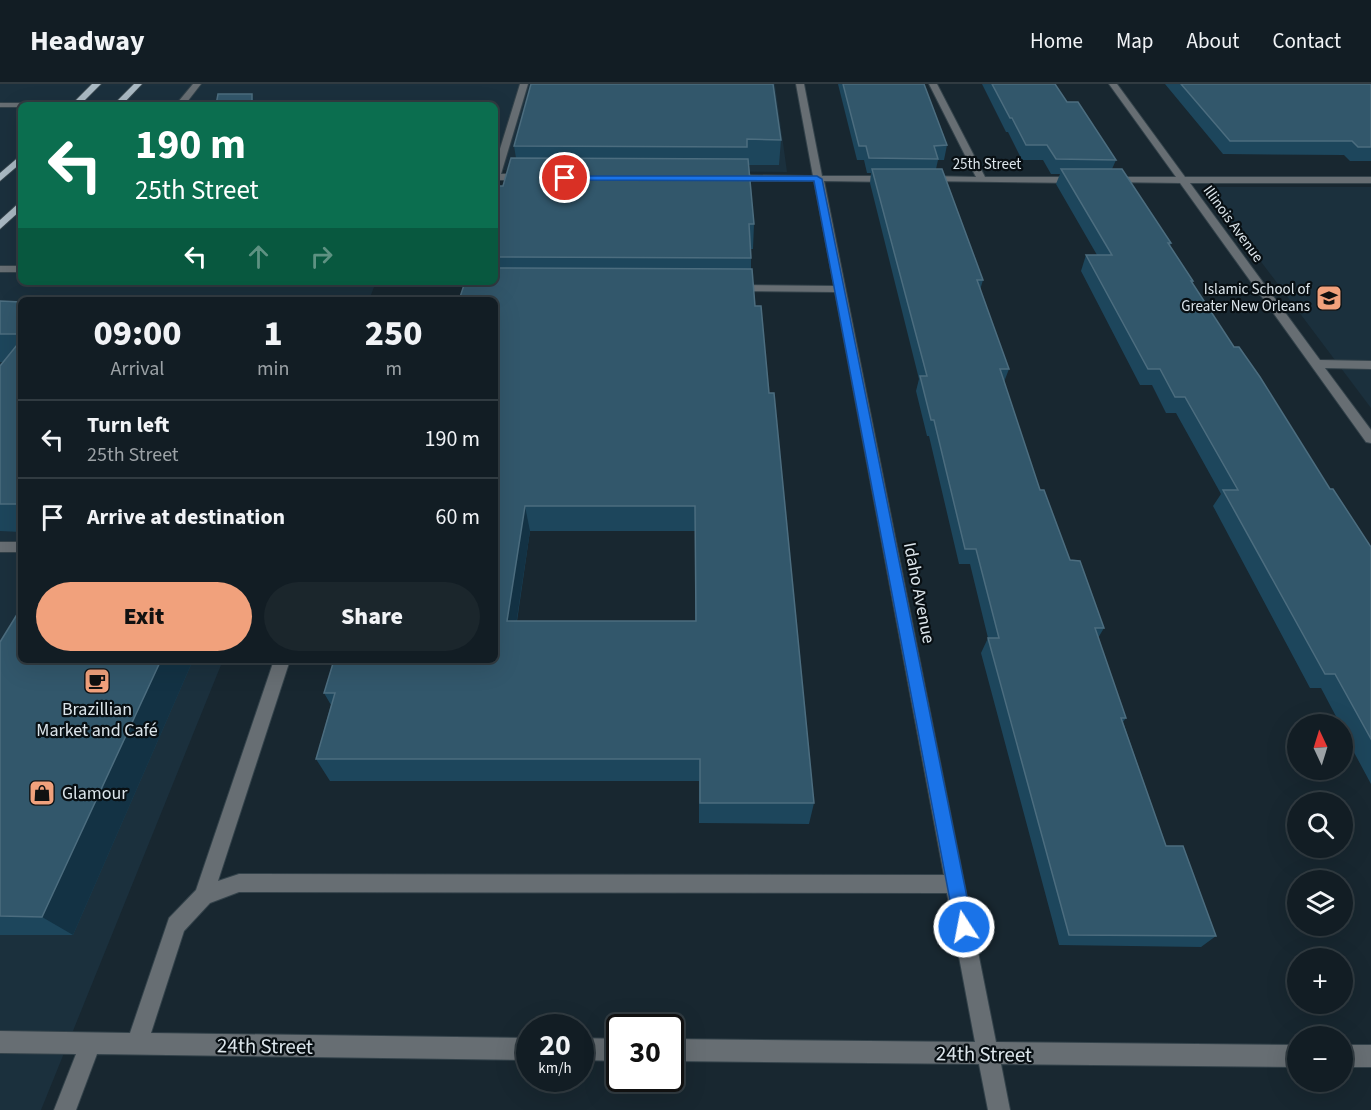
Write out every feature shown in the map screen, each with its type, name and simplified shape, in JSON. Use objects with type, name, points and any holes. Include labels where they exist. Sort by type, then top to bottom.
[{"type":"main road","points":[[78,102],[97,84]]},
{"type":"main road","points":[[120,102],[138,84]]},
{"type":"main road","points":[[0,178],[18,161]]},
{"type":"main road","points":[[0,226],[18,207]]},
{"type":"street","points":[[182,102],[197,84]]},
{"type":"street","points":[[498,170],[524,84]]},
{"type":"street","name":"Idaho Avenue","points":[[800,84],[999,1110]]},
{"type":"street","points":[[933,84],[982,179]]},
{"type":"street","name":"Illinois Avenue","points":[[1113,84],[1371,439]]},
{"type":"street","points":[[0,105],[18,105]]},
{"type":"street","points":[[498,177],[532,177]]},
{"type":"street","points":[[722,178],[899,179]]},
{"type":"street","name":"25th Street","points":[[911,179],[1088,180]]},
{"type":"street","points":[[1100,180],[1371,180]]},
{"type":"street","points":[[0,269],[18,269]]},
{"type":"street","points":[[723,288],[839,289]]},
{"type":"street","points":[[1316,364],[1371,365]]},
{"type":"street","points":[[0,547],[18,547]]},
{"type":"street","points":[[204,896],[281,663]]},
{"type":"street","points":[[136,1044],[176,925],[204,896],[239,883],[956,884]]},
{"type":"street","name":"24th Street","points":[[0,1042],[516,1049]]},
{"type":"street","points":[[65,1110],[91,1043]]},
{"type":"street","name":"24th Street","points":[[684,1050],[1287,1056]]},
{"type":"street","points":[[1353,1056],[1371,1056]]},
{"type":"shaded area","points":[[0,84],[775,84],[787,172],[498,170],[498,102],[18,102],[18,285],[375,285],[370,297],[18,297],[18,663],[222,663],[41,1110],[0,1110]]},
{"type":"shaded area","name":"Islamic School of Greater New Orleans","points":[[1205,187],[1371,187],[1371,408]]},
{"type":"building","points":[[531,84],[773,84],[781,140],[747,139],[747,147],[514,146]]},
{"type":"building","points":[[843,84],[924,84],[947,145],[934,146],[938,159],[869,158],[866,146],[859,146]]},
{"type":"building","points":[[992,84],[1055,84],[1067,102],[1078,102],[1116,160],[1056,159],[1047,145],[1026,145]]},
{"type":"building","points":[[1181,84],[1371,84],[1371,147],[1358,147],[1352,141],[1230,141]]},
{"type":"building","points":[[218,94],[252,94],[252,102],[217,102]]},
{"type":"building","points":[[511,158],[748,159],[754,224],[749,224],[751,258],[498,257],[498,186],[503,186]]},
{"type":"building","points":[[872,169],[942,169],[983,280],[977,280],[1009,369],[1000,369],[1040,490],[1044,490],[1070,560],[1080,561],[1104,628],[1095,628],[1126,718],[1121,718],[1166,846],[1183,846],[1216,936],[1069,935],[988,638],[999,638],[976,549],[965,549],[934,420],[931,420],[920,376],[927,376]]},
{"type":"building","points":[[1061,169],[1122,169],[1171,243],[1168,243],[1234,347],[1239,347],[1260,377],[1330,489],[1333,489],[1371,547],[1371,739],[1335,674],[1325,674],[1223,490],[1238,490],[1185,397],[1175,397],[1160,369],[1148,369],[1086,255],[1112,255]]},
{"type":"building","points":[[498,268],[752,269],[755,306],[761,306],[769,393],[774,393],[814,803],[700,803],[700,759],[316,759],[335,693],[324,693],[333,663],[498,663],[498,297],[460,297],[464,285],[498,285]],"holes":[[[525,506],[695,506],[696,621],[507,621]]]},
{"type":"building","points":[[0,301],[18,302],[18,334],[0,334]]},
{"type":"building","points":[[18,344],[18,504],[0,504],[0,366]]},
{"type":"building","points":[[18,613],[18,663],[160,663],[42,917],[0,916],[0,642]]},
{"type":"place","name":"Islamic School of Greater New Orleans","points":[[1329,298]]},
{"type":"place","name":"Brazillian Market and Café","points":[[97,681]]},
{"type":"place","name":"Glamour","points":[[42,793]]},
{"type":"route","points":[[565,178],[817,179],[964,927]]}]
